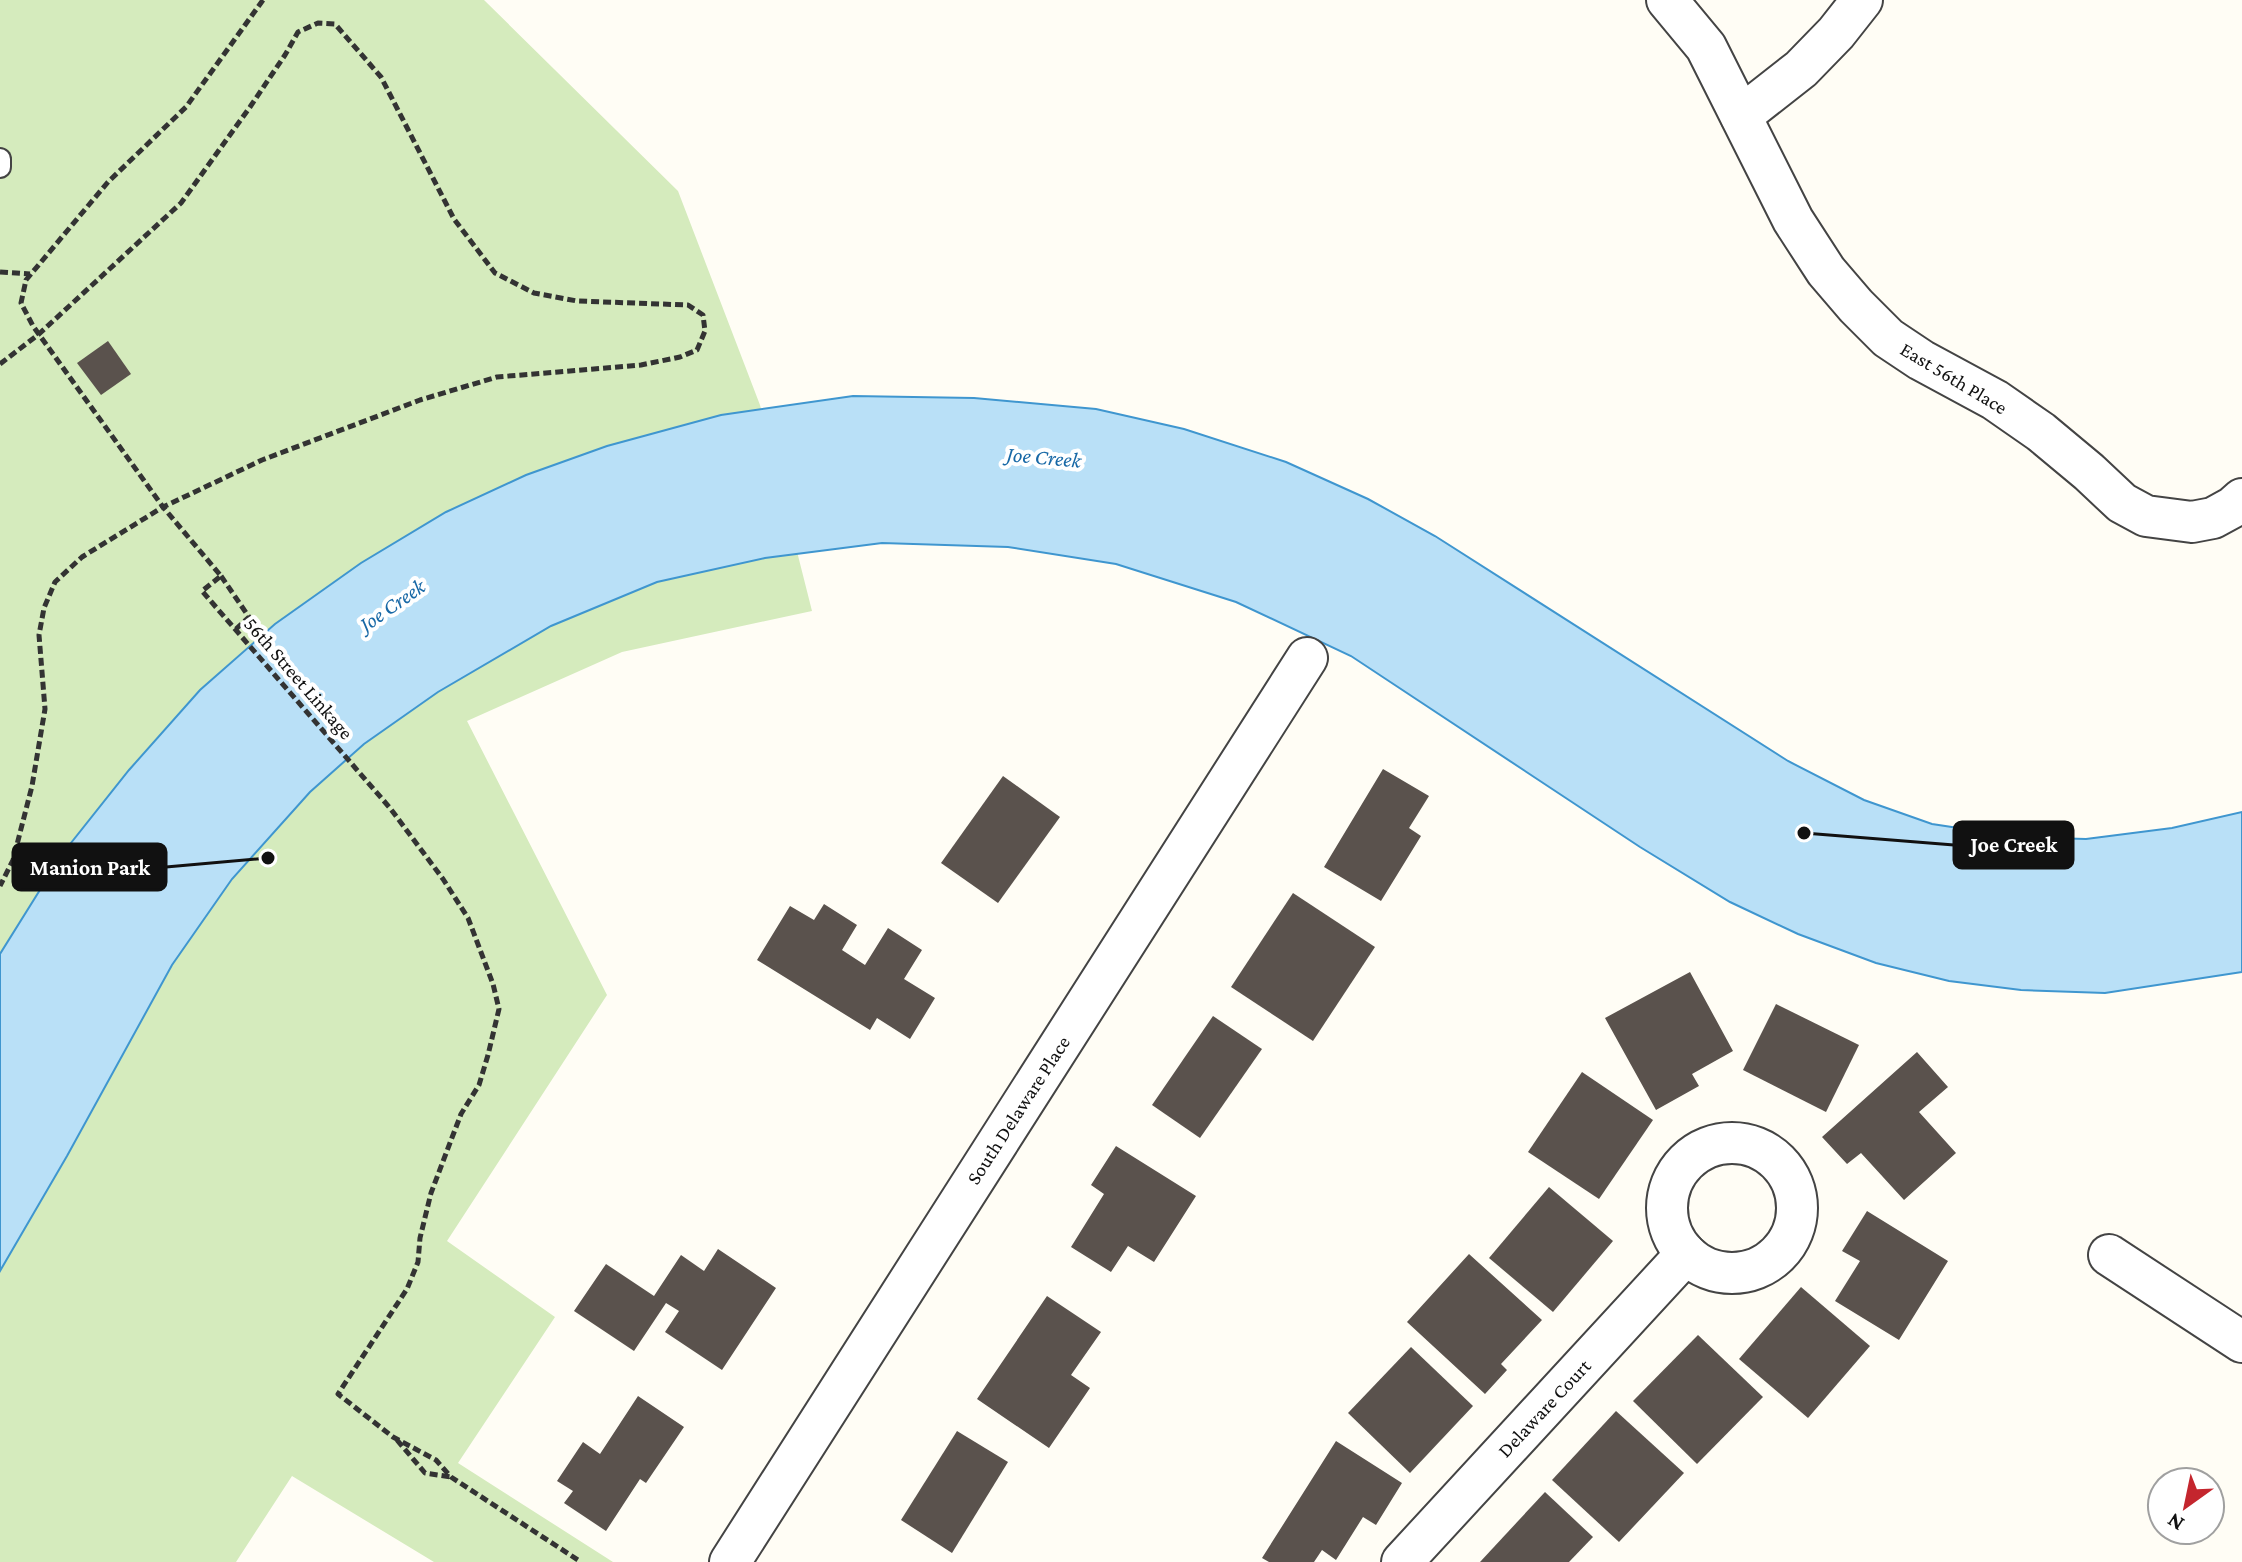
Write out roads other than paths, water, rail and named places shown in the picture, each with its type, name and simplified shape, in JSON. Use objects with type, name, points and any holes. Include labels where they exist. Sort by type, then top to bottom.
[{"type":"street","name":"East 56th Place","points":[[1667,0],[1706,47],[1793,220],[1826,271],[1888,338],[1921,360],[1995,400],[2053,442],[2122,503],[2146,516],[2192,522],[2213,518],[2242,499]]},
{"type":"street","points":[[1741,116],[1801,69],[1862,0]]},
{"type":"street","name":"South Delaware Place","points":[[730,1562],[1307,658]]},
{"type":"street","name":"Delaware Court","points":[[1402,1562],[1686,1254]]},
{"type":"street","points":[[2109,1255],[2242,1342]]},
{"type":"lane","points":[[0,159],[0,167]]},
{"type":"water","name":"Joe Creek","points":[[853,396],[974,398],[1096,409],[1184,429],[1286,462],[1368,499],[1435,536],[1788,761],[1864,800],[1932,824],[2018,837],[2086,839],[2172,828],[2242,812],[2242,972],[2105,993],[2021,990],[1949,981],[1876,963],[1798,934],[1730,902],[1640,847],[1351,656],[1236,602],[1116,564],[1008,547],[882,543],[765,558],[657,582],[551,626],[438,692],[364,744],[310,792],[232,879],[172,965],[0,1271],[0,954],[63,853],[129,770],[200,690],[275,624],[361,563],[446,512],[526,475],[607,446],[721,415]]},
{"type":"place","name":"Joe Creek","points":[[1804,833]]},
{"type":"place","name":"Manion Park","points":[[268,858]]}]
